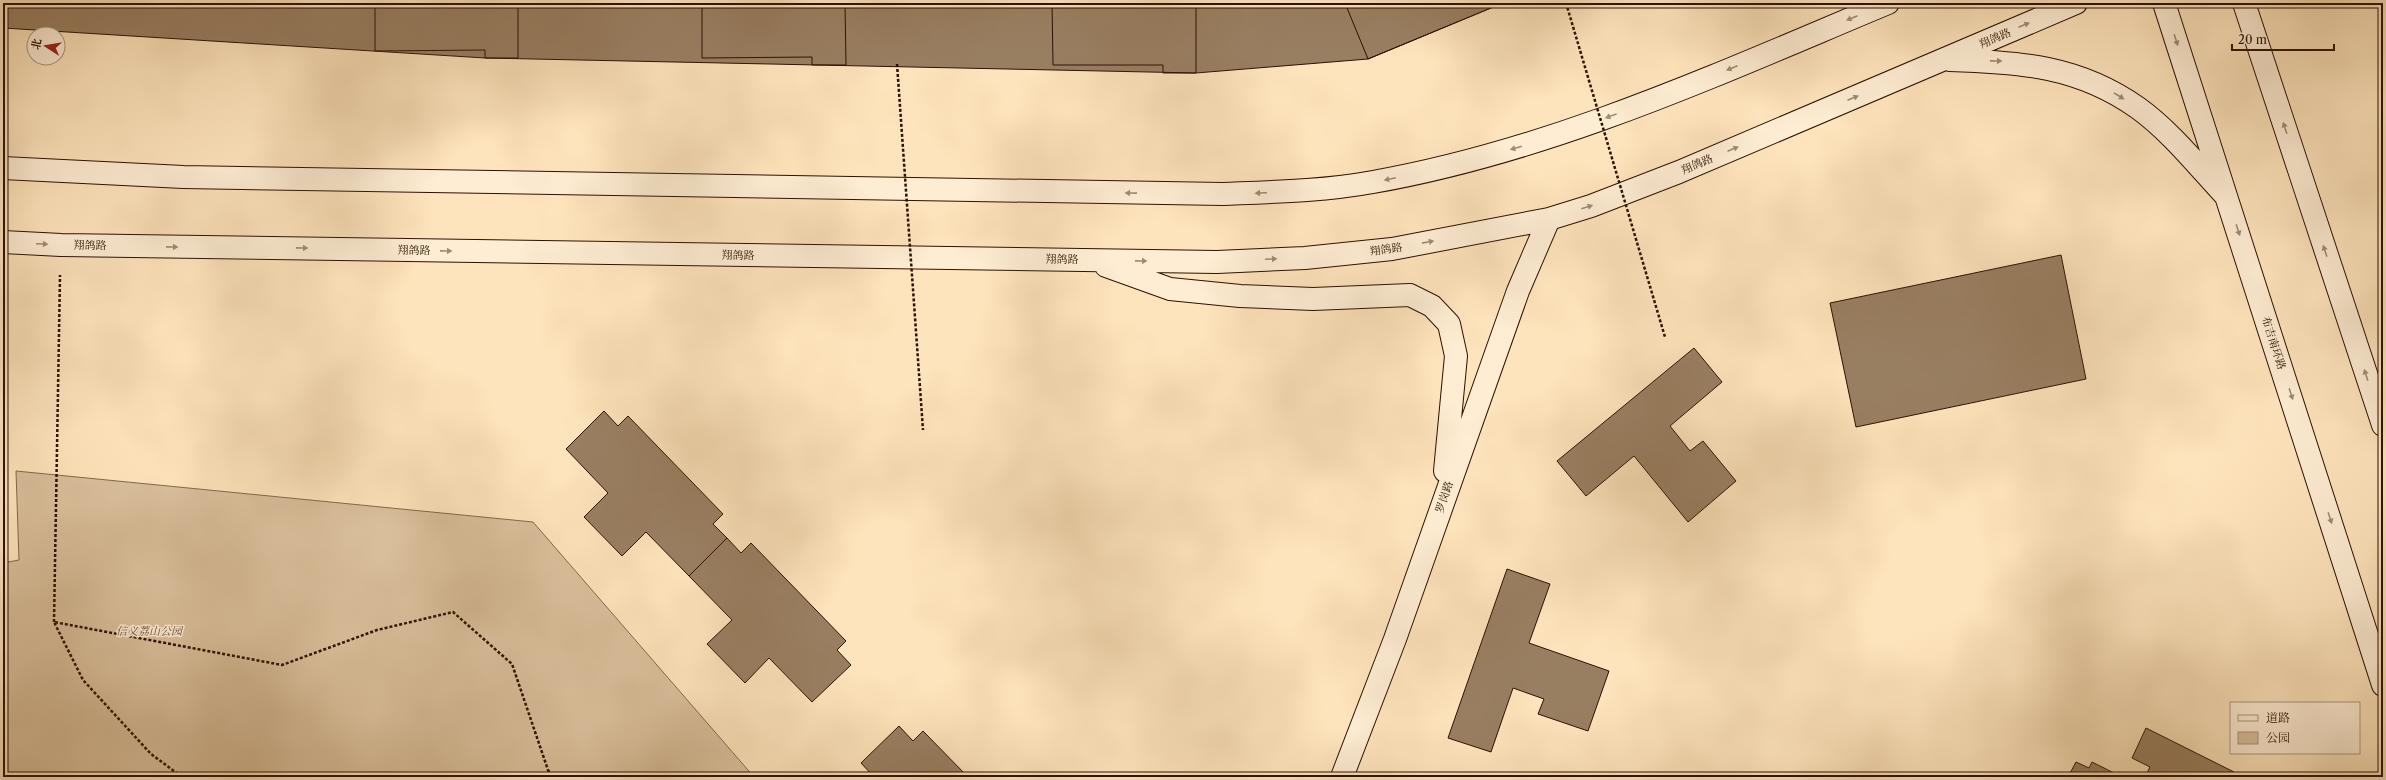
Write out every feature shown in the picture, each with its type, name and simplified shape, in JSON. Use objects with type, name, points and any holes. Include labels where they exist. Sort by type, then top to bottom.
[{"type":"street","points":[[3,168],[190,177],[1224,194],[1302,191],[1372,183],[1450,167],[1553,137],[1673,93],[1888,3]]},
{"type":"street","name":"翔鸽路","points":[[3,242],[61,245],[1217,262],[1305,258],[1392,249],[1549,219],[1591,206],[1679,172],[2076,3]]},
{"type":"street","name":"布吉南环路","points":[[2164,3],[2228,198],[2383,685]]},
{"type":"street","points":[[2244,3],[2383,425]]},
{"type":"street","points":[[1943,60],[2004,61],[2053,69],[2100,84],[2139,108],[2228,198]]},
{"type":"street","name":"罗岗路","points":[[1342,777],[1395,639],[1518,291],[1549,219]]},
{"type":"street","points":[[1088,260],[1170,288],[1240,296],[1313,300],[1410,295],[1432,306],[1449,324],[1456,356],[1443,500]]},
{"type":"path","points":[[1566,3],[1665,336]]},
{"type":"path","points":[[897,64],[923,430]]},
{"type":"path","points":[[61,245],[54,622],[83,680],[151,754],[182,777]]},
{"type":"path","points":[[54,622],[282,665],[377,630],[453,612],[512,664],[548,770],[553,777]]},
{"type":"green space","name":"信义荔山公园","points":[[16,471],[533,522],[754,777],[3,777],[3,563],[19,560]]},
{"type":"building","points":[[3,3],[1503,3],[1368,59],[1196,73],[485,58],[66,32],[66,26],[26,26],[26,29],[3,28]]},
{"type":"building","points":[[375,3],[518,3],[518,58],[485,58],[485,50],[375,51]]},
{"type":"building","points":[[702,3],[845,3],[846,65],[812,65],[812,57],[702,58]]},
{"type":"building","points":[[1052,3],[1196,3],[1196,73],[1163,73],[1163,65],[1053,65]]},
{"type":"building","points":[[1345,3],[1503,3],[1368,59]]},
{"type":"building","points":[[2061,255],[2086,379],[1856,427],[1830,303]]},
{"type":"building","points":[[1694,348],[1722,382],[1670,426],[1690,451],[1703,441],[1736,481],[1688,522],[1634,456],[1586,496],[1557,461]]},
{"type":"building","points":[[604,411],[618,426],[628,416],[723,514],[713,524],[727,538],[689,576],[646,532],[622,556],[584,517],[608,493],[566,449]]},
{"type":"building","points":[[727,538],[741,553],[751,543],[846,641],[837,650],[851,665],[812,702],[769,658],[745,683],[707,644],[732,620],[689,576]]},
{"type":"building","points":[[1507,569],[1550,584],[1529,643],[1609,671],[1588,731],[1538,714],[1544,699],[1513,688],[1491,752],[1448,738]]},
{"type":"building","points":[[899,726],[913,741],[923,731],[968,777],[874,777],[861,763]]},
{"type":"building","points":[[2146,728],[2234,772],[2231,777],[2145,777],[2150,767],[2132,758]]},
{"type":"building","points":[[2076,762],[2089,768],[2092,762],[2116,774],[2118,772],[2128,777],[2068,777]]}]
